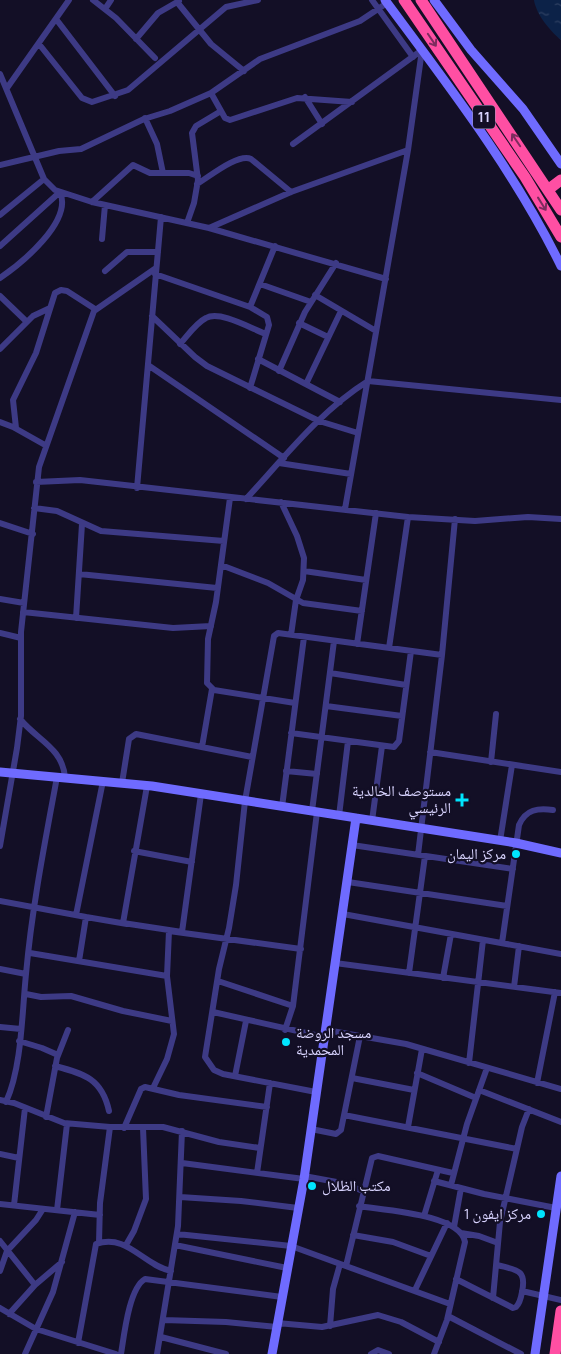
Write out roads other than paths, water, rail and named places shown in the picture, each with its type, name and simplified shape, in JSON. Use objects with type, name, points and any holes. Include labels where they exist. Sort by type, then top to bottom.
[{"type":"highway","name":"11","points":[[404,0],[526,177],[561,237]]},
{"type":"highway","points":[[418,20],[430,13],[422,0]]},
{"type":"highway","name":"11","points":[[430,13],[549,189],[561,210]]},
{"type":"highway","points":[[515,184],[526,177]]},
{"type":"highway","points":[[549,189],[561,180]]},
{"type":"highway","points":[[554,1354],[561,1311]]},
{"type":"street","points":[[7,88],[69,0]]},
{"type":"street","points":[[93,0],[105,9],[155,58]]},
{"type":"street","points":[[105,9],[111,0]]},
{"type":"street","points":[[39,44],[84,100],[92,102],[114,96],[140,82],[228,6],[258,0]]},
{"type":"street","points":[[372,0],[413,57]]},
{"type":"street","points":[[434,0],[471,50],[523,109],[561,164]]},
{"type":"street","points":[[136,39],[158,13],[179,1],[199,30],[217,50],[244,71]]},
{"type":"street","points":[[0,166],[34,156],[82,149],[146,118],[170,111],[211,93],[260,59],[360,21],[378,10],[386,2],[472,118],[515,184],[561,266]]},
{"type":"street","points":[[56,19],[114,96]]},
{"type":"street","points":[[293,144],[422,50]]},
{"type":"street","points":[[345,509],[408,150],[422,50]]},
{"type":"street","points":[[0,74],[44,179],[51,187],[60,192],[92,202],[209,228],[336,263],[386,279]]},
{"type":"street","points":[[211,93],[225,118],[233,120],[289,100],[305,97],[352,102]]},
{"type":"street","points":[[305,97],[322,124]]},
{"type":"street","points":[[187,223],[194,203],[198,176],[192,132],[196,126],[221,111]]},
{"type":"street","points":[[146,118],[158,144],[164,173]]},
{"type":"street","points":[[209,228],[291,192],[408,150]]},
{"type":"street","points":[[197,184],[237,159],[246,157],[291,192]]},
{"type":"street","points":[[92,202],[133,166],[150,173],[189,173],[198,176]]},
{"type":"street","points":[[0,215],[44,179]]},
{"type":"street","points":[[0,246],[60,192]]},
{"type":"street","points":[[0,278],[48,235],[62,206],[60,192]]},
{"type":"street","points":[[102,239],[105,205]]},
{"type":"street","points":[[137,488],[161,217]]},
{"type":"street","points":[[250,307],[276,246]]},
{"type":"street","points":[[105,271],[127,252],[158,252]]},
{"type":"street","points":[[279,371],[299,323],[336,263]]},
{"type":"street","points":[[156,271],[250,307],[269,318],[250,388]]},
{"type":"street","points":[[0,846],[14,772],[20,719],[23,612],[33,534],[36,482],[45,445],[95,309],[156,271]]},
{"type":"street","points":[[260,284],[313,298],[376,331]]},
{"type":"street","points":[[16,428],[13,400],[36,353],[55,293],[63,290],[95,309]]},
{"type":"street","points":[[0,296],[26,322]]},
{"type":"street","points":[[0,349],[26,322],[50,308]]},
{"type":"street","points":[[306,384],[341,311]]},
{"type":"street","points":[[152,316],[180,344],[207,366],[319,421],[358,433]]},
{"type":"street","points":[[180,344],[200,321],[213,316],[222,316],[266,334]]},
{"type":"street","points":[[299,323],[328,337]]},
{"type":"street","points":[[258,359],[340,402]]},
{"type":"street","points":[[148,365],[282,460],[351,474]]},
{"type":"street","points":[[246,499],[319,421],[340,402],[368,382],[561,400]]},
{"type":"street","points":[[0,422],[16,428],[45,445]]},
{"type":"street","points":[[36,482],[80,480],[137,488],[408,517],[455,520],[528,517],[561,519]]},
{"type":"street","points":[[202,747],[212,689],[206,680],[206,651],[216,602],[230,498]]},
{"type":"street","points":[[280,502],[302,549],[304,571],[296,600],[291,635]]},
{"type":"street","points":[[34,508],[58,511],[82,524],[101,531],[224,541]]},
{"type":"street","points":[[357,644],[376,513]]},
{"type":"street","points":[[389,648],[408,517]]},
{"type":"street","points":[[418,855],[442,655],[455,520]]},
{"type":"street","points":[[0,523],[33,534]]},
{"type":"street","points":[[76,618],[82,524]]},
{"type":"street","points":[[220,565],[268,583],[303,603],[362,611]]},
{"type":"street","points":[[304,571],[366,580]]},
{"type":"street","points":[[79,574],[217,588]]},
{"type":"street","points":[[0,599],[24,602]]},
{"type":"street","points":[[23,612],[173,628],[211,626]]},
{"type":"street","points":[[0,633],[21,638]]},
{"type":"street","points":[[316,1092],[218,1072],[205,1057],[236,885],[244,801],[261,698],[274,636],[278,633],[442,655]]},
{"type":"street","points":[[282,807],[304,637]]},
{"type":"street","points":[[285,1030],[293,1006],[301,949],[317,774],[334,641]]},
{"type":"street","points":[[291,733],[382,746],[392,747],[397,744],[411,651]]},
{"type":"street","points":[[330,673],[406,685]]},
{"type":"street","points":[[212,689],[295,703]]},
{"type":"street","points":[[326,706],[402,716]]},
{"type":"street","points":[[491,762],[496,714]]},
{"type":"street","points":[[20,719],[57,754],[63,764],[34,907],[30,954],[26,974],[26,994],[14,1078],[3,1101],[66,1124],[124,1128],[163,1127],[220,1142],[260,1148]]},
{"type":"street","points":[[122,783],[129,739],[133,735],[142,734],[252,757]]},
{"type":"street","points":[[339,816],[348,741]]},
{"type":"street","points":[[372,821],[382,746]]},
{"type":"street","points":[[430,752],[561,772]]},
{"type":"street","points":[[500,840],[512,765]]},
{"type":"street","points":[[286,771],[317,774]]},
{"type":"street","points":[[0,772],[122,783],[202,794],[500,840],[561,854]]},
{"type":"street","points":[[76,915],[103,781]]},
{"type":"street","points":[[123,923],[134,851],[147,786]]},
{"type":"street","points":[[182,932],[202,794]]},
{"type":"street","points":[[502,943],[519,825],[523,817],[535,809],[553,810]]},
{"type":"street","points":[[272,1354],[304,1177],[356,818]]},
{"type":"street","points":[[352,846],[513,869]]},
{"type":"street","points":[[134,851],[192,862]]},
{"type":"street","points":[[409,973],[425,856]]},
{"type":"street","points":[[348,882],[507,906]]},
{"type":"street","points":[[0,901],[123,923],[301,949]]},
{"type":"street","points":[[343,914],[561,954]]},
{"type":"street","points":[[79,961],[86,917]]},
{"type":"street","points":[[123,923],[182,932]]},
{"type":"street","points":[[154,1088],[171,1048],[174,1034],[167,976],[169,931]]},
{"type":"street","points":[[444,978],[451,934]]},
{"type":"street","points":[[469,1063],[483,940]]},
{"type":"street","points":[[514,987],[519,946]]},
{"type":"street","points":[[30,954],[167,976]]},
{"type":"street","points":[[335,963],[558,993],[537,1083]]},
{"type":"street","points":[[0,970],[26,974]]},
{"type":"street","points":[[218,981],[293,1006]]},
{"type":"street","points":[[26,994],[41,997],[71,996],[123,1011],[172,1021]]},
{"type":"street","points":[[212,1012],[285,1030],[360,1036],[422,1049],[561,1089]]},
{"type":"street","points":[[235,1076],[246,1021]]},
{"type":"street","points":[[0,1026],[21,1029]]},
{"type":"street","points":[[46,1117],[55,1066],[68,1030]]},
{"type":"street","points":[[311,1129],[338,1133],[342,1128],[360,1036]]},
{"type":"street","points":[[19,1041],[58,1055]]},
{"type":"street","points":[[408,1127],[422,1049]]},
{"type":"street","points":[[55,1066],[80,1073],[93,1081],[103,1092],[109,1111]]},
{"type":"street","points":[[451,1185],[463,1138],[487,1068]]},
{"type":"street","points":[[417,1073],[476,1098]]},
{"type":"street","points":[[352,1078],[414,1090]]},
{"type":"street","points":[[256,1173],[270,1083]]},
{"type":"street","points":[[124,1128],[141,1089],[147,1087],[180,1095],[266,1107]]},
{"type":"street","points":[[479,1090],[561,1122]]},
{"type":"street","points":[[14,1205],[25,1108]]},
{"type":"street","points":[[493,1298],[504,1198],[529,1109]]},
{"type":"street","points":[[344,1115],[517,1149]]},
{"type":"street","points":[[57,1210],[66,1124]]},
{"type":"street","points":[[100,1243],[100,1215],[110,1127]]},
{"type":"street","points":[[126,1245],[134,1231],[146,1199],[143,1128]]},
{"type":"street","points":[[157,1354],[175,1245],[180,1197],[182,1131]]},
{"type":"street","points":[[0,1154],[19,1158]]},
{"type":"street","points":[[330,1326],[333,1289],[353,1236],[370,1161],[376,1156],[454,1173]]},
{"type":"street","points":[[182,1163],[304,1177],[342,1184],[363,1191]]},
{"type":"street","points":[[424,1216],[438,1170]]},
{"type":"street","points":[[536,1354],[561,1176]]},
{"type":"street","points":[[434,1180],[504,1198],[556,1208]]},
{"type":"street","points":[[454,1227],[461,1188]]},
{"type":"street","points":[[180,1197],[240,1201],[298,1208]]},
{"type":"street","points":[[0,1204],[100,1215]]},
{"type":"street","points":[[360,1206],[424,1216],[446,1223],[454,1227],[461,1234],[465,1242],[448,1316],[434,1354]]},
{"type":"street","points":[[0,1271],[7,1251],[44,1209]]},
{"type":"street","points":[[25,1354],[53,1292],[75,1212]]},
{"type":"street","points":[[415,1290],[446,1223]]},
{"type":"street","points":[[176,1234],[291,1246],[450,1304]]},
{"type":"street","points":[[461,1234],[479,1236],[498,1243]]},
{"type":"street","points":[[353,1236],[393,1242],[431,1256]]},
{"type":"street","points":[[0,1241],[35,1285]]},
{"type":"street","points":[[78,1343],[94,1246],[114,1241],[126,1245],[152,1264],[171,1271]]},
{"type":"street","points":[[175,1245],[287,1268]]},
{"type":"street","points":[[9,1314],[35,1285],[62,1262]]},
{"type":"street","points":[[456,1279],[514,1308],[519,1304],[524,1282],[521,1273],[497,1265]]},
{"type":"street","points":[[121,1354],[127,1319],[140,1282],[150,1278],[170,1283],[282,1297]]},
{"type":"street","points":[[522,1291],[561,1300]]},
{"type":"street","points":[[0,1308],[36,1329],[116,1354]]},
{"type":"street","points":[[164,1320],[304,1327],[330,1326],[378,1315],[401,1322],[440,1342]]},
{"type":"street","points":[[448,1316],[521,1354]]},
{"type":"street","points":[[161,1337],[226,1354]]},
{"type":"street","points":[[371,1354],[378,1350],[389,1354]]},
{"type":"water","points":[[534,0],[561,0],[561,40],[544,22]]},
{"type":"place","name":"مستوصف الخالدية الرئيسي","points":[[462,800]]},
{"type":"place","name":"مركز اليمان","points":[[516,854]]},
{"type":"place","name":"مسجد الروضة المحمدية","points":[[286,1042]]},
{"type":"place","name":"مكتب الظلال","points":[[312,1186]]},
{"type":"place","name":"مركز ايفون 1","points":[[541,1214]]}]
